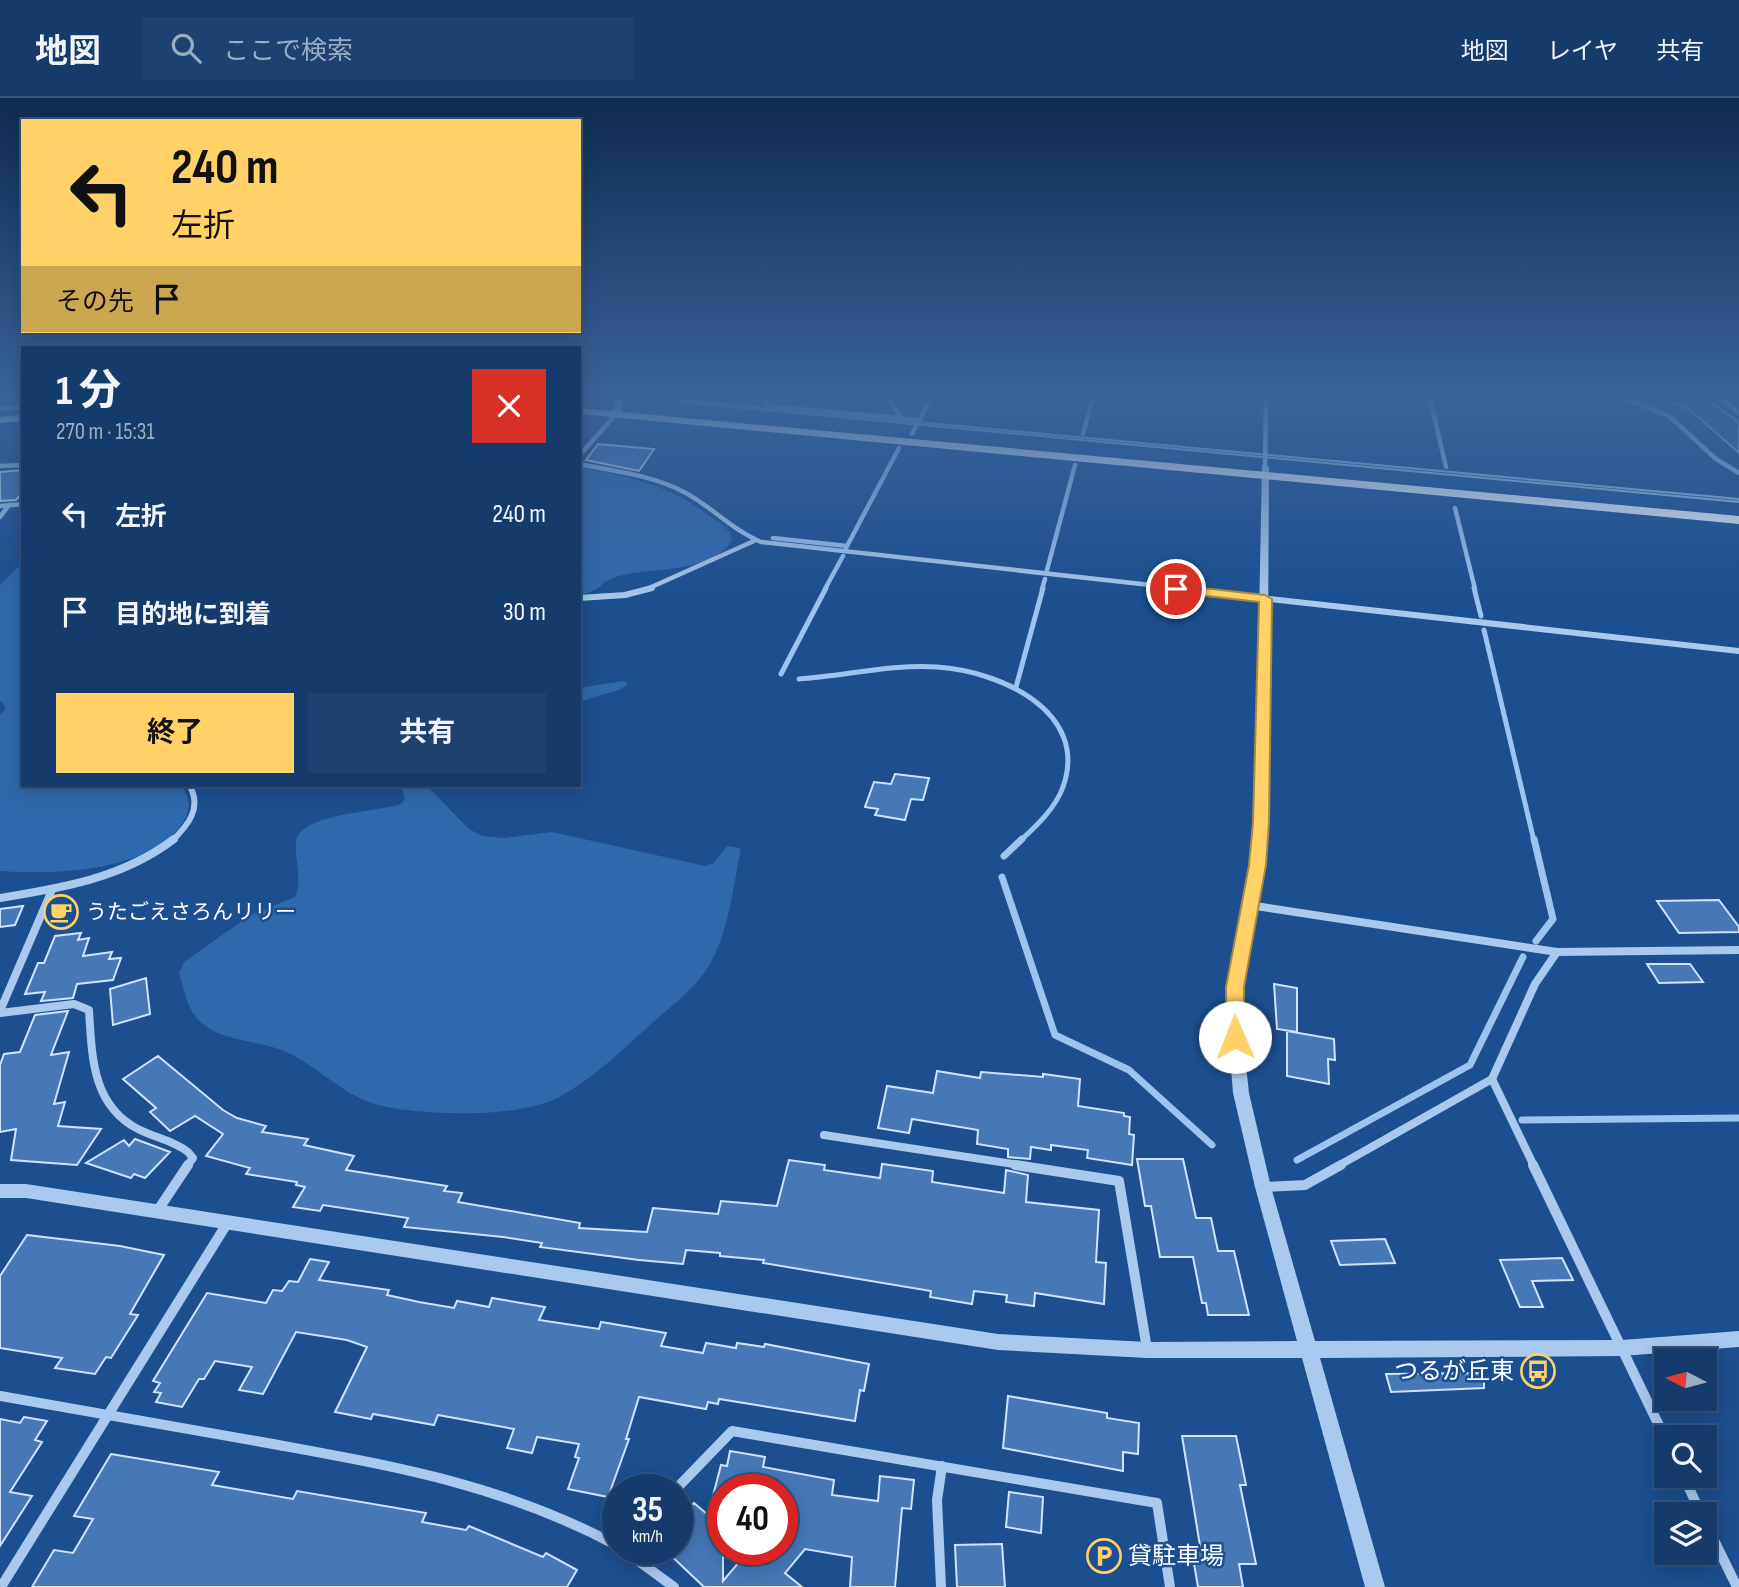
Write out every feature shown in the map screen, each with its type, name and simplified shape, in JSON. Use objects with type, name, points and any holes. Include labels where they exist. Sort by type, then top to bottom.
[{"type":"main road","points":[[1269,463],[1739,520]]},
{"type":"main road","points":[[1270,463],[1739,512]]},
{"type":"street","points":[[1265,463],[1261,809],[1257,865],[1235,987],[1235,1031],[1241,1093],[1263,1187],[1375,1587]]},
{"type":"street","points":[[581,464],[670,486],[755,541],[1739,652]]},
{"type":"street","points":[[0,466],[21,465]]},
{"type":"street","points":[[0,506],[21,504]]},
{"type":"street","points":[[0,516],[9,505]]},
{"type":"street","points":[[581,598],[604,599],[639,593],[755,541]]},
{"type":"street","points":[[0,898],[52,890],[94,879],[132,864],[171,842],[193,816],[196,804],[190,787]]},
{"type":"street","points":[[52,890],[0,1012],[74,1004],[89,1010],[92,1070],[100,1093],[116,1113],[138,1129],[182,1144],[193,1158],[158,1210]]},
{"type":"street","points":[[1249,905],[1557,951],[1739,950]]},
{"type":"street","points":[[1263,1187],[1305,1185],[1492,1079],[1535,984],[1557,951]]},
{"type":"street","points":[[1492,1079],[1659,1425]]},
{"type":"street","points":[[824,1135],[1119,1181],[1147,1350]]},
{"type":"street","points":[[0,1191],[26,1191],[228,1220],[998,1342],[1147,1350],[1622,1348],[1739,1339]]},
{"type":"street","points":[[1,1587],[228,1220]]},
{"type":"street","points":[[0,1396],[444,1475],[534,1504],[602,1537]]},
{"type":"street","points":[[690,1474],[732,1431],[1157,1503],[1170,1587]]},
{"type":"street","points":[[941,1587],[937,1500],[942,1466]]},
{"type":"street","points":[[1717,1546],[1737,1587]]},
{"type":"street","points":[[645,1565],[674,1587]]},
{"type":"shaded area","points":[[1331,463],[1359,463],[1739,499],[1739,502]]},
{"type":"shaded area","points":[[581,467],[632,479],[680,497],[730,533],[732,540],[722,551],[709,559],[693,565],[626,574],[608,580],[592,591],[581,594]]},
{"type":"shaded area","points":[[21,564],[21,787],[182,787],[189,806],[184,820],[166,841],[146,853],[98,867],[71,871],[0,871],[0,715],[6,708],[0,700],[0,585]]},
{"type":"shaded area","points":[[624,681],[628,684],[621,689],[581,701],[581,688]]},
{"type":"shaded area","points":[[401,787],[428,787],[469,829],[482,836],[505,838],[552,832],[705,866],[714,863],[727,846],[740,848],[733,894],[712,960],[684,995],[595,1073],[571,1090],[541,1104],[495,1112],[442,1113],[375,1104],[351,1093],[284,1051],[222,1035],[201,1022],[188,1004],[179,973],[184,962],[249,916],[295,897],[298,884],[296,842],[300,832],[325,819],[390,807],[401,804],[405,799]]},
{"type":"building","points":[[603,463],[644,463],[639,471]]},
{"type":"building","points":[[21,470],[21,494],[16,500],[0,501],[0,472]]},
{"type":"building","points":[[895,774],[929,778],[923,800],[911,799],[905,820],[875,815],[878,809],[865,807],[874,782],[891,784]]},
{"type":"building","points":[[1719,900],[1739,927],[1739,932],[1679,933],[1657,901]]},
{"type":"building","points":[[23,906],[15,925],[0,927],[0,909]]},
{"type":"building","points":[[81,933],[78,940],[89,938],[83,956],[112,952],[109,959],[121,958],[113,980],[77,984],[73,998],[41,1001],[45,992],[25,994],[38,963],[44,963],[55,936]]},
{"type":"building","points":[[1647,964],[1690,964],[1703,982],[1659,983]]},
{"type":"building","points":[[146,978],[150,1014],[113,1025],[110,989]]},
{"type":"building","points":[[1274,984],[1297,988],[1297,1032],[1277,1029]]},
{"type":"building","points":[[68,1011],[51,1055],[69,1052],[54,1104],[65,1102],[58,1126],[101,1129],[77,1165],[11,1160],[16,1129],[0,1132],[0,1065],[4,1054],[20,1052],[35,1015]]},
{"type":"building","points":[[1287,1031],[1334,1039],[1335,1060],[1328,1059],[1329,1084],[1287,1076]]},
{"type":"building","points":[[158,1056],[223,1110],[237,1118],[266,1126],[262,1132],[308,1139],[304,1145],[354,1156],[346,1170],[447,1186],[444,1191],[462,1193],[458,1202],[580,1223],[579,1228],[647,1232],[653,1208],[718,1214],[721,1201],[777,1206],[789,1160],[825,1165],[824,1170],[880,1178],[882,1164],[933,1171],[932,1182],[1004,1193],[1006,1170],[1028,1175],[1026,1202],[1099,1210],[1096,1262],[1106,1263],[1104,1304],[1035,1293],[1034,1306],[1006,1302],[1007,1295],[974,1291],[972,1304],[930,1297],[931,1291],[763,1263],[764,1260],[720,1256],[720,1253],[686,1250],[683,1264],[639,1260],[540,1247],[542,1243],[503,1237],[404,1227],[408,1218],[323,1205],[320,1211],[293,1207],[305,1187],[296,1185],[297,1182],[246,1174],[250,1168],[206,1156],[223,1134],[195,1116],[170,1131],[150,1112],[156,1108],[123,1079]]},
{"type":"building","points":[[937,1071],[980,1078],[981,1072],[1043,1077],[1043,1074],[1080,1079],[1078,1106],[1124,1113],[1124,1116],[1130,1117],[1129,1134],[1134,1135],[1132,1165],[1087,1158],[1088,1150],[1051,1145],[1051,1150],[1031,1147],[1030,1159],[1008,1157],[1008,1149],[977,1144],[978,1130],[912,1119],[909,1133],[878,1128],[887,1086],[933,1093]]},
{"type":"building","points":[[135,1139],[170,1152],[145,1178],[134,1174],[131,1178],[86,1163],[124,1140],[129,1146]]},
{"type":"building","points":[[1137,1159],[1183,1159],[1196,1218],[1211,1218],[1218,1251],[1234,1251],[1249,1315],[1208,1315],[1206,1303],[1202,1303],[1193,1257],[1160,1257],[1151,1206],[1145,1206]]},
{"type":"building","points":[[27,1235],[120,1246],[164,1255],[130,1314],[138,1315],[111,1358],[106,1357],[95,1374],[55,1368],[62,1358],[0,1348],[0,1276]]},
{"type":"building","points":[[1385,1239],[1395,1263],[1340,1265],[1331,1241]]},
{"type":"building","points":[[1562,1258],[1573,1280],[1532,1281],[1543,1307],[1520,1307],[1500,1260]]},
{"type":"building","points":[[310,1259],[329,1262],[319,1280],[389,1290],[387,1295],[419,1302],[454,1308],[457,1301],[489,1307],[492,1298],[545,1307],[539,1320],[599,1329],[601,1322],[666,1333],[661,1346],[703,1353],[706,1343],[736,1348],[737,1343],[764,1347],[765,1344],[869,1364],[864,1391],[860,1390],[855,1421],[719,1399],[718,1404],[708,1402],[706,1409],[639,1397],[626,1439],[629,1439],[616,1474],[602,1474],[602,1496],[568,1489],[579,1458],[575,1457],[579,1444],[537,1437],[532,1453],[507,1448],[514,1429],[438,1415],[434,1425],[373,1414],[371,1419],[335,1412],[367,1347],[347,1340],[296,1332],[263,1394],[239,1390],[252,1367],[215,1361],[204,1379],[199,1379],[182,1407],[156,1402],[161,1393],[154,1392],[160,1383],[153,1381],[207,1293],[266,1303],[273,1290],[282,1291],[289,1281],[298,1282]]},
{"type":"building","points":[[1484,1373],[1484,1388],[1391,1392],[1386,1374]]},
{"type":"building","points":[[1008,1396],[1107,1413],[1107,1418],[1139,1423],[1138,1454],[1123,1452],[1123,1471],[1003,1448]]},
{"type":"building","points":[[24,1417],[47,1421],[35,1440],[42,1442],[10,1492],[32,1496],[0,1546],[0,1419],[20,1423]]},
{"type":"building","points":[[1182,1436],[1236,1436],[1246,1485],[1240,1485],[1256,1564],[1239,1564],[1243,1587],[1198,1587],[1192,1552],[1201,1552]]},
{"type":"building","points":[[730,1451],[765,1457],[763,1467],[834,1480],[832,1495],[878,1501],[880,1476],[914,1480],[911,1509],[902,1508],[895,1587],[850,1587],[852,1557],[805,1549],[798,1557],[798,1474],[719,1474],[721,1465],[727,1466]]},
{"type":"building","points":[[111,1454],[219,1472],[212,1485],[293,1499],[297,1491],[426,1513],[422,1522],[466,1530],[469,1526],[543,1557],[546,1553],[577,1570],[567,1587],[32,1587],[54,1550],[73,1553],[93,1519],[74,1516]]},
{"type":"building","points":[[1009,1492],[1043,1497],[1041,1533],[1006,1527]]},
{"type":"building","points":[[694,1503],[707,1514],[707,1565],[723,1565],[723,1581],[736,1565],[792,1565],[785,1573],[802,1587],[704,1587],[681,1565],[693,1565]]},
{"type":"building","points":[[1002,1544],[1005,1587],[957,1587],[955,1545]]},
{"type":"waterway","points":[[846,548],[891,463]]},
{"type":"waterway","points":[[1723,463],[1739,473]]},
{"type":"waterway","points":[[1047,570],[1075,465]]},
{"type":"waterway","points":[[1455,508],[1475,589]]},
{"type":"waterway","points":[[773,538],[847,546]]},
{"type":"waterway","points":[[825,589],[843,556]]},
{"type":"waterway","points":[[1042,589],[1045,579]]},
{"type":"waterway","points":[[781,674],[826,588]]},
{"type":"waterway","points":[[1016,687],[1043,588]]},
{"type":"waterway","points":[[1474,588],[1481,616]]},
{"type":"waterway","points":[[1484,630],[1534,841]]},
{"type":"waterway","points":[[799,679],[902,667],[937,667],[987,677],[1033,700],[1051,717],[1063,737],[1068,760],[1063,787],[1055,803],[1022,839]]},
{"type":"waterway","points":[[1004,856],[1022,839]]},
{"type":"waterway","points":[[1534,839],[1553,919],[1536,941]]},
{"type":"waterway","points":[[1002,877],[1055,1035],[1129,1070],[1212,1145]]},
{"type":"waterway","points":[[1297,1160],[1470,1065],[1523,957]]},
{"type":"waterway","points":[[1522,1120],[1739,1118]]},
{"type":"place","name":"うたごえさろんリリー","points":[[61,912]]},
{"type":"place","name":"つるが丘東","points":[[1538,1371]]},
{"type":"place","name":"貸駐車場","points":[[1104,1556]]},
{"type":"route","points":[[1176,589],[1265,599],[1261,822],[1257,865],[1235,987],[1235,1037]]}]
